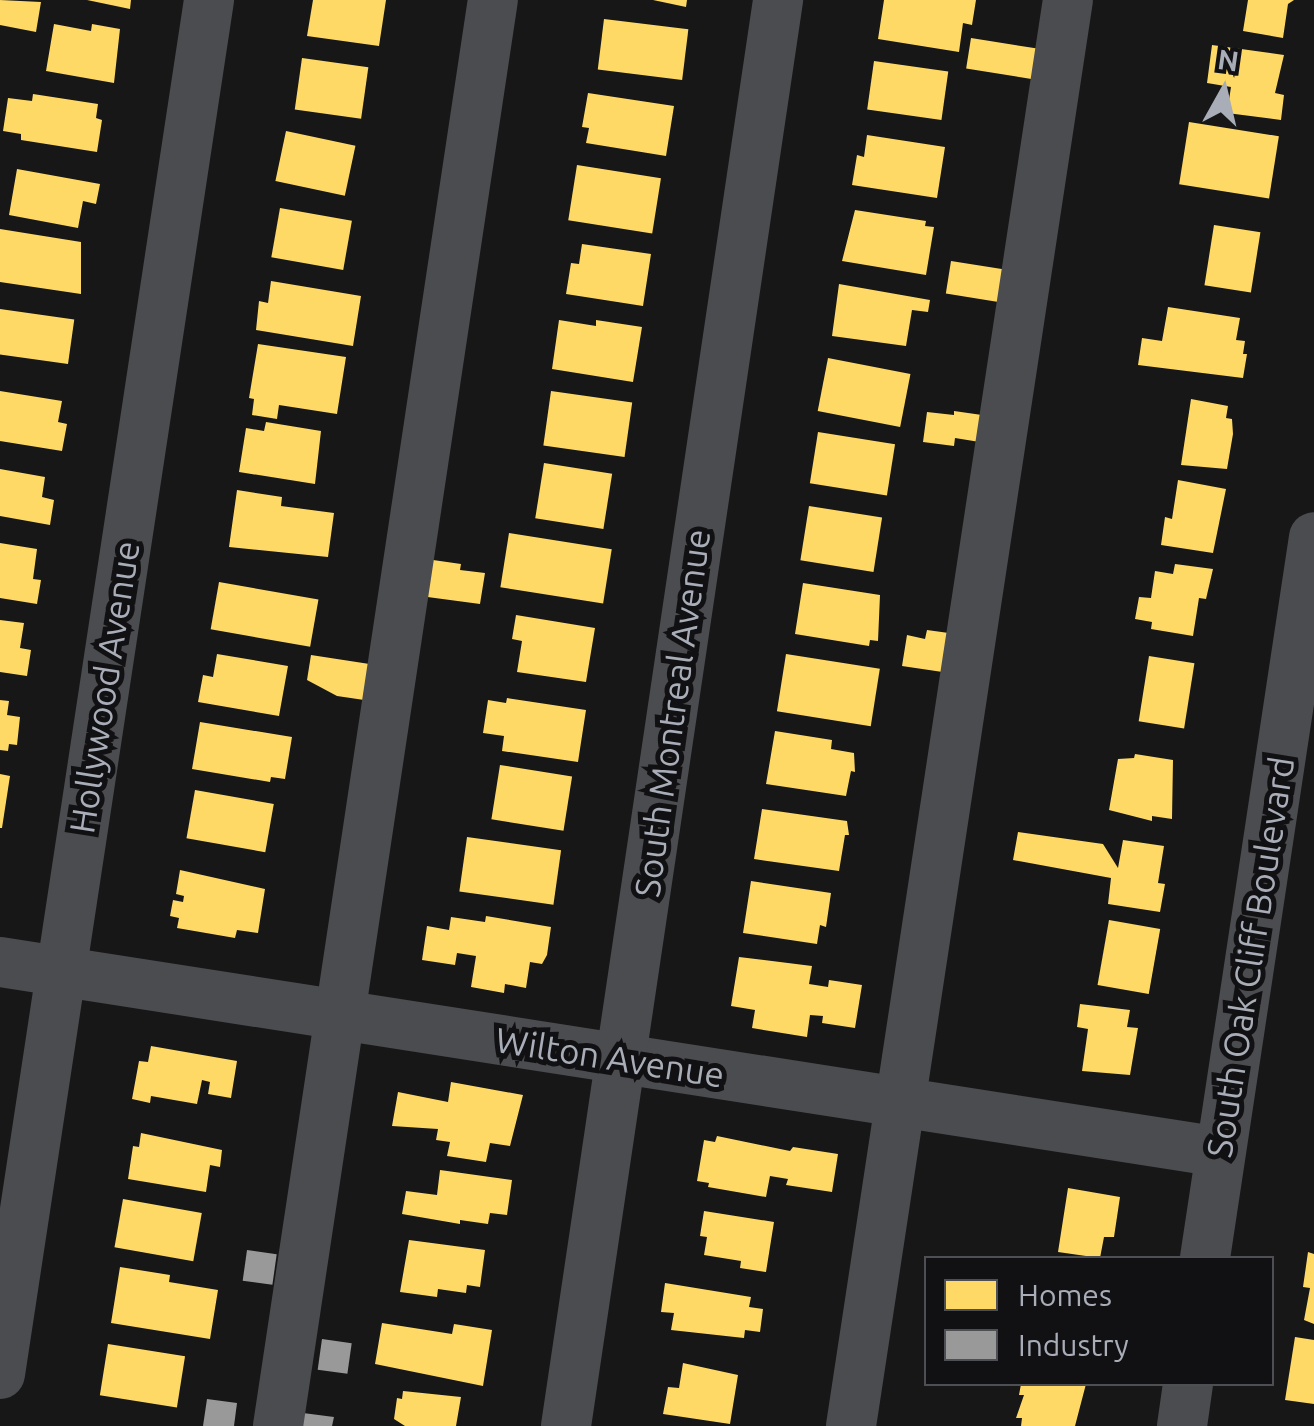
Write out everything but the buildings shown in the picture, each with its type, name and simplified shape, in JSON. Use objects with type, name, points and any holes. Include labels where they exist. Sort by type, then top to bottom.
[{"type":"street","name":"Hollywood Avenue","points":[[0,1374],[209,0]]},
{"type":"street","points":[[278,1426],[493,0]]},
{"type":"street","name":"South Montreal Avenue","points":[[566,1426],[778,0]]},
{"type":"street","points":[[851,1426],[1068,0]]},
{"type":"street","name":"South Oak Cliff Boulevard","points":[[1205,1256],[1314,537]]},
{"type":"street","name":"Wilton Avenue","points":[[0,962],[1220,1152]]},
{"type":"street","points":[[1182,1426],[1188,1386]]}]
